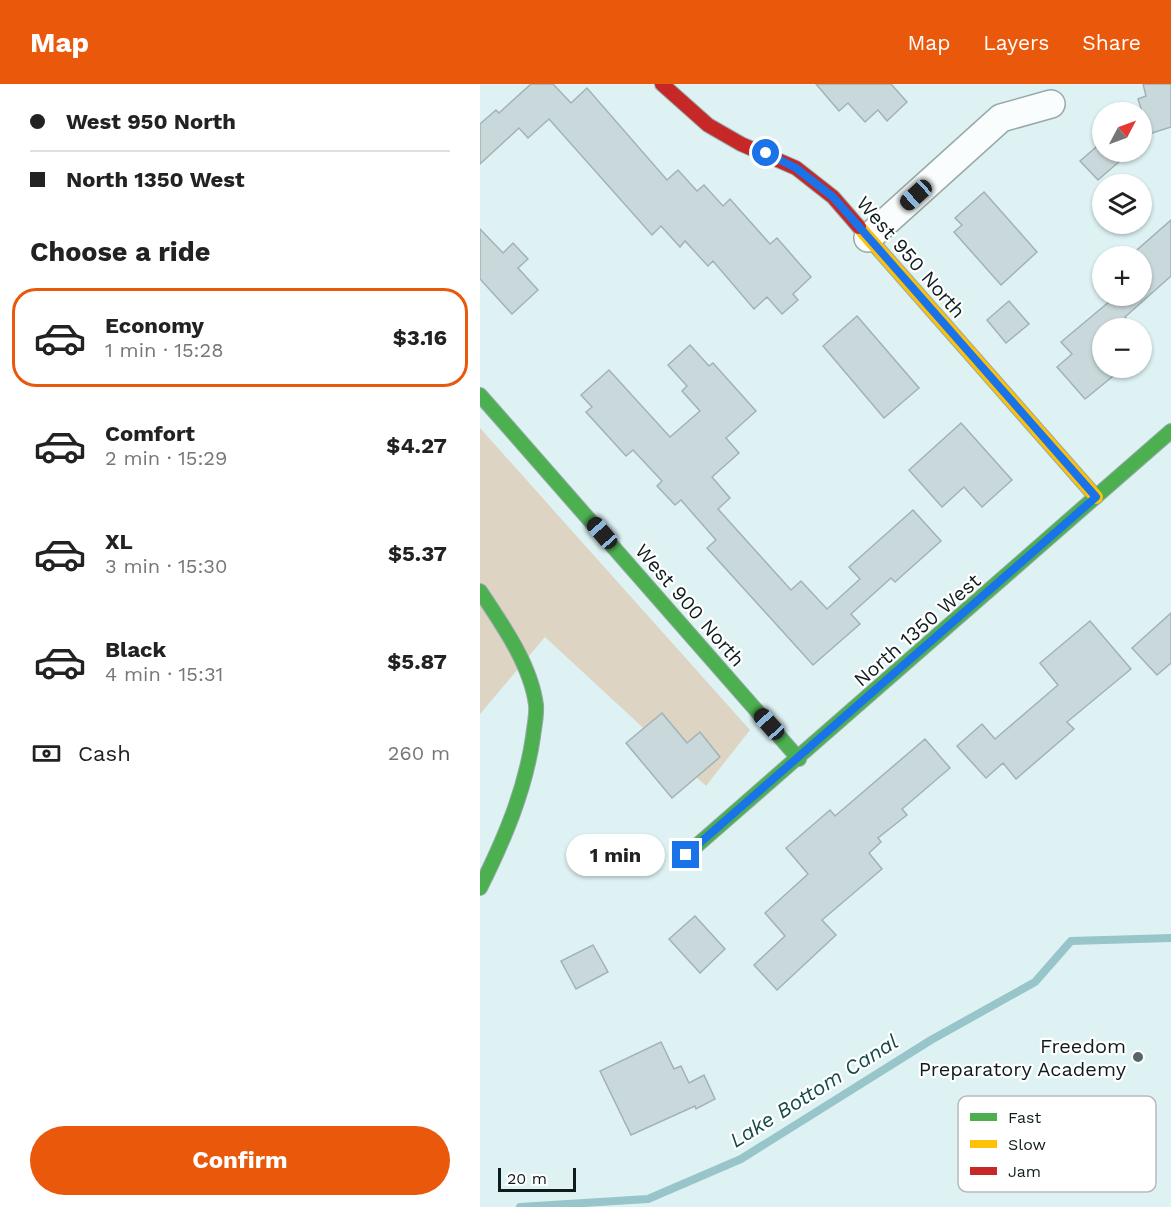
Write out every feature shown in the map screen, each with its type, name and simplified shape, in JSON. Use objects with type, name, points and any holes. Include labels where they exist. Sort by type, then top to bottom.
[{"type":"street","name":"West 950 North","points":[[662,84],[708,125],[741,144],[796,168],[833,197],[1096,497]]},
{"type":"street","points":[[868,238],[1001,118],[1051,104]]},
{"type":"street","name":"West 900 North","points":[[480,395],[800,759]]},
{"type":"street","name":"North 1350 West","points":[[686,855],[800,759],[1171,431]]},
{"type":"street","points":[[480,591],[498,615],[521,663],[537,706],[531,751],[518,796],[480,888]]},
{"type":"shaded area","points":[[480,428],[750,730],[706,786],[545,637],[480,714]]},
{"type":"building","points":[[531,84],[553,84],[571,103],[587,88],[667,180],[678,170],[697,191],[704,185],[723,206],[730,199],[770,244],[777,238],[811,277],[793,294],[798,300],[782,314],[767,297],[754,309],[713,261],[708,266],[685,241],[680,247],[661,226],[652,235],[549,119],[528,138],[519,128],[480,164],[480,124],[496,110],[499,113]]},
{"type":"building","points":[[816,84],[891,84],[907,102],[887,121],[878,110],[865,122],[848,103],[839,111]]},
{"type":"building","points":[[1143,84],[1171,84],[1171,127],[1152,133],[1152,102],[1139,102],[1138,99],[1146,96]]},
{"type":"building","points":[[1092,151],[1092,162],[1119,162],[1105,174],[1092,174],[1080,161]]},
{"type":"building","points":[[984,192],[1037,252],[1001,285],[954,232],[962,225],[955,218]]},
{"type":"building","points":[[1171,220],[1171,276],[1152,293],[1152,246],[1141,246]]},
{"type":"building","points":[[480,229],[503,253],[513,243],[528,259],[518,268],[538,290],[512,314],[480,279]]},
{"type":"building","points":[[1009,301],[1029,324],[1006,343],[987,320]]},
{"type":"building","points":[[1104,306],[1137,306],[1126,318],[1092,318],[1092,378],[1111,378],[1085,399],[1057,367],[1072,354],[1061,342]]},
{"type":"building","points":[[857,316],[919,388],[884,418],[823,346]]},
{"type":"building","points":[[690,345],[709,366],[713,363],[756,411],[726,438],[739,453],[712,477],[730,498],[718,509],[791,590],[801,581],[827,609],[860,579],[849,567],[913,510],[941,541],[895,582],[891,578],[851,614],[860,624],[813,665],[707,548],[716,540],[681,500],[675,505],[657,486],[662,481],[633,450],[626,456],[586,412],[592,407],[581,395],[609,370],[670,437],[700,411],[682,391],[687,386],[668,365]]},
{"type":"building","points":[[961,423],[1012,480],[982,507],[964,487],[942,507],[909,470]]},
{"type":"building","points":[[1171,613],[1171,663],[1157,675],[1132,648]]},
{"type":"building","points":[[1090,621],[1131,669],[1067,722],[1074,729],[1016,779],[1003,763],[986,778],[957,746],[982,724],[995,739],[1058,685],[1040,663]]},
{"type":"building","points":[[662,713],[687,743],[700,732],[720,757],[672,798],[626,743]]},
{"type":"building","points":[[925,739],[950,768],[902,809],[907,815],[878,838],[881,842],[869,853],[882,869],[822,920],[836,935],[777,990],[754,965],[785,936],[765,913],[808,874],[786,848],[830,810],[835,816]]},
{"type":"building","points":[[695,916],[725,949],[700,973],[669,939]]},
{"type":"building","points":[[593,945],[608,972],[576,989],[561,961]]},
{"type":"building","points":[[661,1042],[674,1069],[681,1066],[689,1083],[704,1075],[715,1099],[631,1135],[600,1071]]},
{"type":"waterway","name":"Lake Bottom Canal","points":[[520,1207],[648,1199],[741,1159],[931,1040],[1035,982],[1071,941],[1171,938]]},
{"type":"traffic: fast","points":[[480,395],[799,759]]},
{"type":"traffic: fast","points":[[686,855],[1171,431]]},
{"type":"traffic: fast","points":[[480,591],[522,660],[536,705],[525,777],[505,833],[480,888]]},
{"type":"traffic: slow","points":[[859,227],[1096,497]]},
{"type":"traffic: jam","points":[[662,84],[708,125],[741,144],[796,168],[833,197],[859,227]]},
{"type":"place","name":"Freedom Preparatory Academy","points":[[1138,1057]]},
{"type":"route","points":[[686,855],[800,759],[1096,497],[833,197],[796,168],[766,153]]}]
